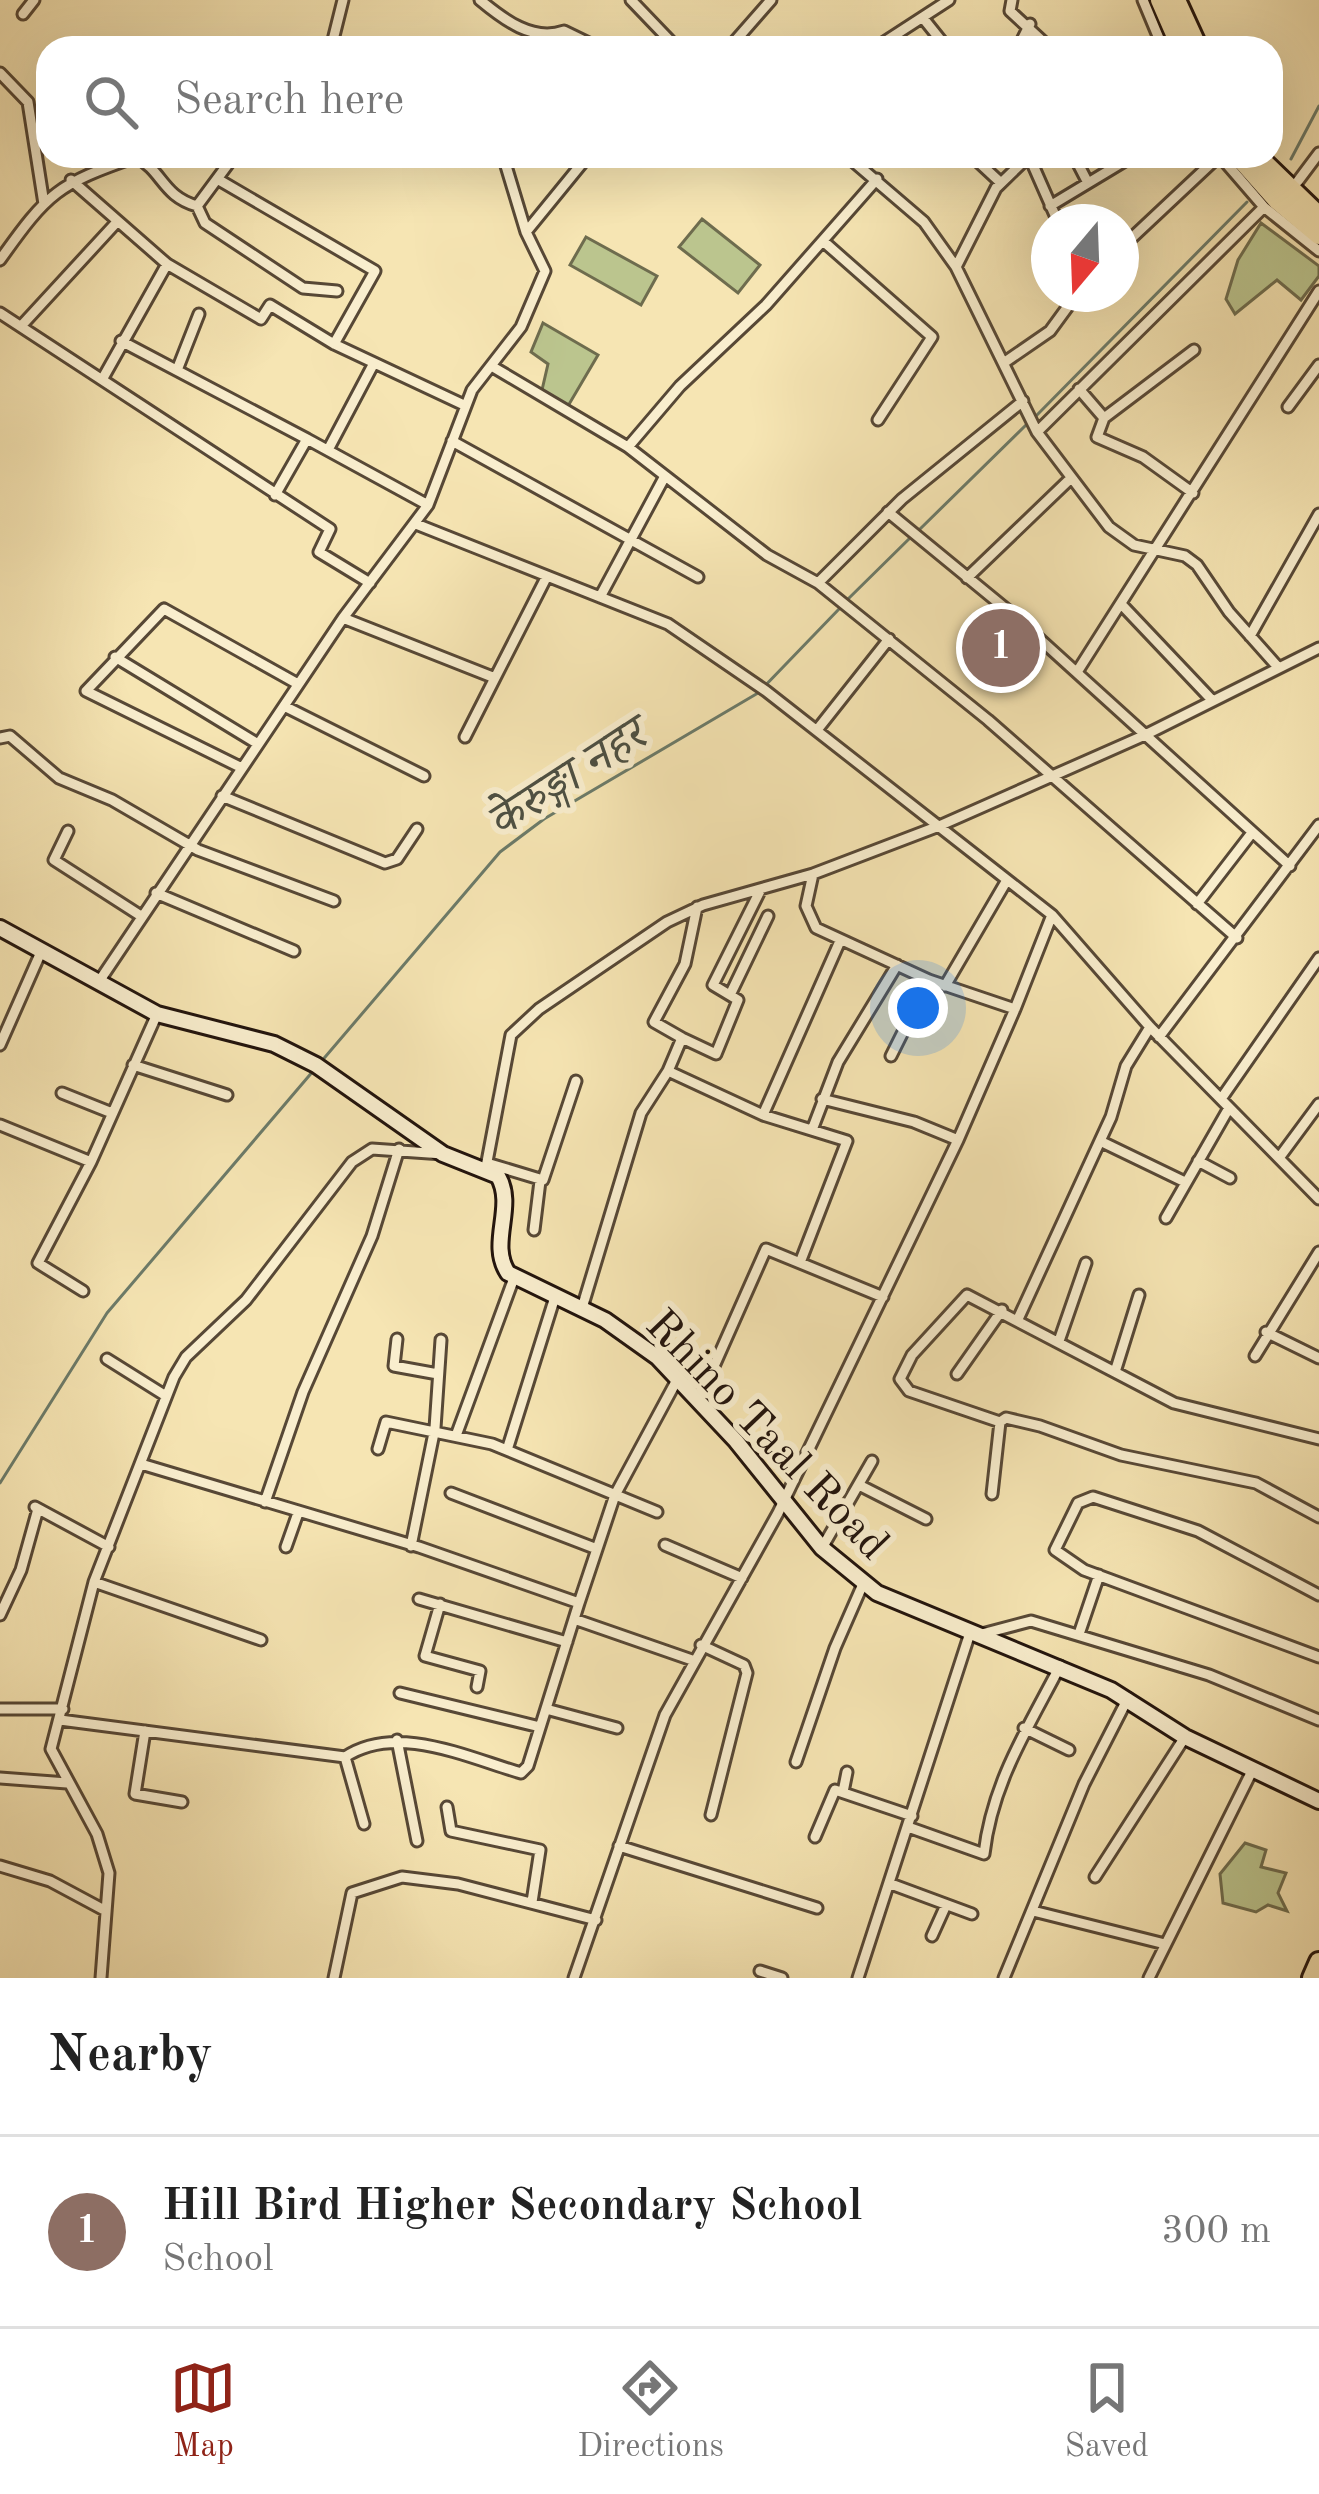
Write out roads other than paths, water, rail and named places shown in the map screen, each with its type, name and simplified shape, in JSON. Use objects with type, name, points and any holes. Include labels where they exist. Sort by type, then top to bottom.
[{"type":"highway","points":[[1160,0],[1176,36]]},
{"type":"highway","points":[[1176,0],[1192,36]]},
{"type":"highway","points":[[1248,168],[1276,200],[1319,235]]},
{"type":"highway","points":[[1270,168],[1319,215]]},
{"type":"highway","points":[[1312,1978],[1319,1962]]},
{"type":"street","points":[[23,14],[34,0]]},
{"type":"street","points":[[335,36],[343,0]]},
{"type":"street","points":[[480,0],[532,33],[564,31],[574,36]]},
{"type":"street","points":[[631,0],[666,36]]},
{"type":"street","points":[[740,36],[771,0]]},
{"type":"street","points":[[894,36],[949,0]]},
{"type":"street","points":[[1012,0],[1010,11],[1040,36]]},
{"type":"street","points":[[1143,0],[1156,36]]},
{"type":"street","points":[[923,18],[937,36]]},
{"type":"street","points":[[1024,36],[1030,24]]},
{"type":"street","points":[[0,73],[28,102],[36,153]]},
{"type":"street","points":[[1298,181],[1319,153]]},
{"type":"street","points":[[38,168],[44,204]]},
{"type":"street","points":[[0,260],[44,204],[70,180],[104,168]]},
{"type":"street","points":[[152,168],[164,190],[197,206],[205,223],[304,288],[337,291]]},
{"type":"street","points":[[197,206],[226,168]]},
{"type":"street","points":[[98,983],[343,618],[416,524],[428,505],[464,405],[521,327],[544,271],[526,232],[507,168]]},
{"type":"street","points":[[526,232],[578,168]]},
{"type":"street","points":[[863,168],[924,222],[956,267],[1036,430],[1070,479],[1124,539],[1185,556],[1197,565],[1277,666]]},
{"type":"street","points":[[985,168],[1001,183]]},
{"type":"street","points":[[956,267],[1001,183],[1017,168]]},
{"type":"street","points":[[1034,168],[1049,204]]},
{"type":"street","points":[[1080,168],[1088,183]]},
{"type":"street","points":[[1053,204],[1113,168]]},
{"type":"street","points":[[1139,231],[1207,168]]},
{"type":"street","points":[[1230,168],[1264,207],[1319,251]]},
{"type":"street","points":[[628,447],[877,179]]},
{"type":"street","points":[[70,180],[167,264],[261,319],[269,304],[334,344],[464,405]]},
{"type":"street","points":[[219,180],[375,271],[334,344]]},
{"type":"street","points":[[1036,430],[1264,207]]},
{"type":"street","points":[[22,324],[116,223]]},
{"type":"street","points":[[823,241],[932,337],[878,419]]},
{"type":"street","points":[[103,378],[167,264]]},
{"type":"street","points":[[1077,672],[1319,291]]},
{"type":"street","points":[[1005,362],[1050,331],[1064,312]]},
{"type":"street","points":[[0,313],[330,529],[319,552],[370,583]]},
{"type":"street","points":[[177,370],[199,314]]},
{"type":"street","points":[[121,341],[428,505]]},
{"type":"street","points":[[1193,350],[1104,418],[1096,437],[1143,458],[1193,494]]},
{"type":"street","points":[[328,448],[374,363]]},
{"type":"street","points":[[1288,407],[1319,365]]},
{"type":"street","points":[[494,367],[628,447],[766,555],[818,583],[890,639],[1237,938]]},
{"type":"street","points":[[1079,389],[1104,418]]},
{"type":"street","points":[[818,583],[888,512],[1023,401]]},
{"type":"street","points":[[275,495],[307,440]]},
{"type":"street","points":[[452,441],[698,577]]},
{"type":"street","points":[[600,597],[665,476]]},
{"type":"street","points":[[967,578],[1070,479]]},
{"type":"street","points":[[888,512],[1077,672],[1290,866]]},
{"type":"street","points":[[1250,636],[1319,514]]},
{"type":"street","points":[[416,524],[668,624],[762,688],[1052,915],[1150,1028],[1319,1199]]},
{"type":"street","points":[[465,737],[547,576]]},
{"type":"street","points":[[1122,605],[1211,699]]},
{"type":"street","points":[[242,768],[86,691],[164,609],[298,684]]},
{"type":"street","points":[[343,618],[495,678]]},
{"type":"street","points":[[818,730],[890,639]]},
{"type":"street","points":[[457,1433],[514,1278],[500,1253],[505,1190],[488,1166],[506,1049],[516,1029],[697,907],[813,874],[939,826],[1144,735],[1319,648]]},
{"type":"street","points":[[115,657],[258,744]]},
{"type":"street","points":[[284,706],[424,776]]},
{"type":"street","points":[[1,738],[10,736],[58,778],[112,800],[190,845],[334,901]]},
{"type":"street","points":[[222,796],[385,863],[397,859],[418,830]]},
{"type":"street","points":[[1160,1037],[1319,825]]},
{"type":"street","points":[[68,831],[54,860],[141,916]]},
{"type":"street","points":[[1197,904],[1251,834]]},
{"type":"street","points":[[813,874],[808,919],[840,941],[929,980],[1015,1009]]},
{"type":"street","points":[[945,986],[1006,880]]},
{"type":"street","points":[[697,907],[686,964],[654,1022],[716,1054],[738,1000],[713,985],[761,889]]},
{"type":"street","points":[[156,893],[294,951]]},
{"type":"street","points":[[574,1978],[652,1747],[692,1660],[783,1502],[883,1297],[958,1140],[1052,915]]},
{"type":"street","points":[[730,995],[768,916]]},
{"type":"street","points":[[0,928],[158,1014],[244,1034],[316,1065],[442,1154]]},
{"type":"street","points":[[763,1115],[840,941]]},
{"type":"street","points":[[0,1045],[41,952]]},
{"type":"street","points":[[1166,1218],[1225,1104],[1319,958]]},
{"type":"street","points":[[812,1130],[838,1062],[897,965]]},
{"type":"street","points":[[890,1056],[929,980]]},
{"type":"street","points":[[83,1291],[38,1263],[91,1162],[158,1014]]},
{"type":"street","points":[[1018,1319],[1100,1141],[1126,1066],[1150,1028]]},
{"type":"street","points":[[581,1308],[641,1113],[682,1038]]},
{"type":"street","points":[[133,1065],[227,1095]]},
{"type":"street","points":[[668,1070],[763,1115],[849,1146],[801,1260]]},
{"type":"street","points":[[534,1230],[540,1181],[576,1081]]},
{"type":"street","points":[[62,1093],[112,1113]]},
{"type":"street","points":[[821,1099],[914,1122],[958,1140]]},
{"type":"street","points":[[1279,1158],[1319,1105]]},
{"type":"street","points":[[0,1125],[91,1162]]},
{"type":"street","points":[[1100,1141],[1185,1182]]},
{"type":"street","points":[[101,1978],[109,1873],[102,1844],[52,1756],[94,1582],[166,1396],[186,1357],[246,1300],[352,1162],[372,1149],[442,1154],[540,1181]]},
{"type":"street","points":[[265,1502],[303,1392],[372,1237],[400,1149]]},
{"type":"street","points":[[1198,1162],[1230,1178]]},
{"type":"street","points":[[699,1400],[766,1249],[883,1297]]},
{"type":"street","points":[[1255,1355],[1319,1252]]},
{"type":"street","points":[[1059,1341],[1086,1263]]},
{"type":"street","name":"Rhino Taal Road","points":[[514,1278],[581,1308],[640,1343],[699,1400],[822,1548],[863,1584],[1128,1698],[1184,1737],[1319,1801]]},
{"type":"street","points":[[1115,1372],[1139,1295]]},
{"type":"street","points":[[1319,1439],[1174,1403],[1001,1310],[963,1296],[912,1355],[900,1379],[909,1391],[1000,1422],[1022,1421],[1149,1462],[1213,1470],[1256,1483],[1319,1517]]},
{"type":"street","points":[[507,1450],[555,1297]]},
{"type":"street","points":[[957,1374],[1001,1310]]},
{"type":"street","points":[[1266,1332],[1319,1358]]},
{"type":"street","points":[[397,1339],[394,1366],[438,1374]]},
{"type":"street","points":[[411,1546],[435,1428],[441,1340]]},
{"type":"street","points":[[107,1359],[166,1396]]},
{"type":"street","points":[[0,1709],[345,1757],[368,1742],[397,1740],[521,1773],[615,1495],[678,1378]]},
{"type":"street","points":[[378,1449],[386,1422],[435,1428],[507,1450],[657,1512]]},
{"type":"street","points":[[992,1494],[1000,1422]]},
{"type":"street","points":[[822,1548],[872,1461]]},
{"type":"street","points":[[141,1464],[579,1603]]},
{"type":"street","points":[[859,1485],[926,1519]]},
{"type":"street","points":[[451,1493],[597,1549]]},
{"type":"street","points":[[1319,1595],[1198,1531],[1084,1497],[1055,1550],[1069,1563],[1319,1657]]},
{"type":"street","points":[[0,1615],[21,1570],[36,1507],[110,1547]]},
{"type":"street","points":[[286,1547],[298,1513]]},
{"type":"street","points":[[665,1545],[742,1578]]},
{"type":"street","points":[[1078,1634],[1099,1575]]},
{"type":"street","points":[[94,1582],[261,1640]]},
{"type":"street","points":[[796,1762],[840,1633],[863,1584]]},
{"type":"street","points":[[419,1599],[567,1642]]},
{"type":"street","points":[[440,1604],[425,1656],[480,1671],[476,1687]]},
{"type":"street","points":[[574,1619],[692,1660]]},
{"type":"street","points":[[858,1978],[973,1635],[1031,1621],[1209,1675],[1319,1720]]},
{"type":"street","points":[[701,1645],[744,1666],[748,1673],[711,1814]]},
{"type":"street","points":[[815,1837],[831,1793],[843,1792],[984,1854],[988,1821],[1024,1728],[1060,1666]]},
{"type":"street","points":[[400,1693],[540,1727]]},
{"type":"street","points":[[1004,1978],[1084,1784],[1128,1698]]},
{"type":"street","points":[[546,1708],[616,1727]]},
{"type":"street","points":[[1024,1728],[1069,1750]]},
{"type":"street","points":[[145,1731],[135,1794],[182,1802]]},
{"type":"street","points":[[1095,1877],[1184,1737]]},
{"type":"street","points":[[397,1740],[417,1841]]},
{"type":"street","points":[[345,1757],[364,1823]]},
{"type":"street","points":[[1149,1978],[1252,1771]]},
{"type":"street","points":[[843,1792],[847,1772]]},
{"type":"street","points":[[0,1778],[67,1783]]},
{"type":"street","points":[[447,1807],[451,1831],[541,1850],[532,1902]]},
{"type":"street","points":[[620,1846],[818,1908]]},
{"type":"street","points":[[0,1866],[50,1881],[106,1911]]},
{"type":"street","points":[[334,1978],[352,1893],[402,1877],[532,1902],[596,1920]]},
{"type":"street","points":[[891,1883],[972,1914]]},
{"type":"street","points":[[932,1936],[946,1905]]},
{"type":"street","points":[[1033,1911],[1165,1944]]},
{"type":"street","points":[[760,1971],[782,1978]]},
{"type":"waterway","name":"केेरुङ्गा नहर","points":[[1291,159],[1319,106]]},
{"type":"waterway","name":"केेरुङ्गा नहर","points":[[1035,417],[1247,202]]},
{"type":"waterway","name":"केेरुङ्गा नहर","points":[[919,530],[1028,423]]},
{"type":"waterway","name":"केेरुङ्गा नहर","points":[[846,601],[912,536]]},
{"type":"waterway","name":"केेरुङ्गा नहर","points":[[320,1063],[500,852],[544,819],[758,693],[840,608]]},
{"type":"waterway","name":"केेरुङ्गा नहर","points":[[0,1483],[107,1313],[314,1070]]},
{"type":"place","name":"Hill Bird Higher Secondary School","points":[[1001,648]]}]
